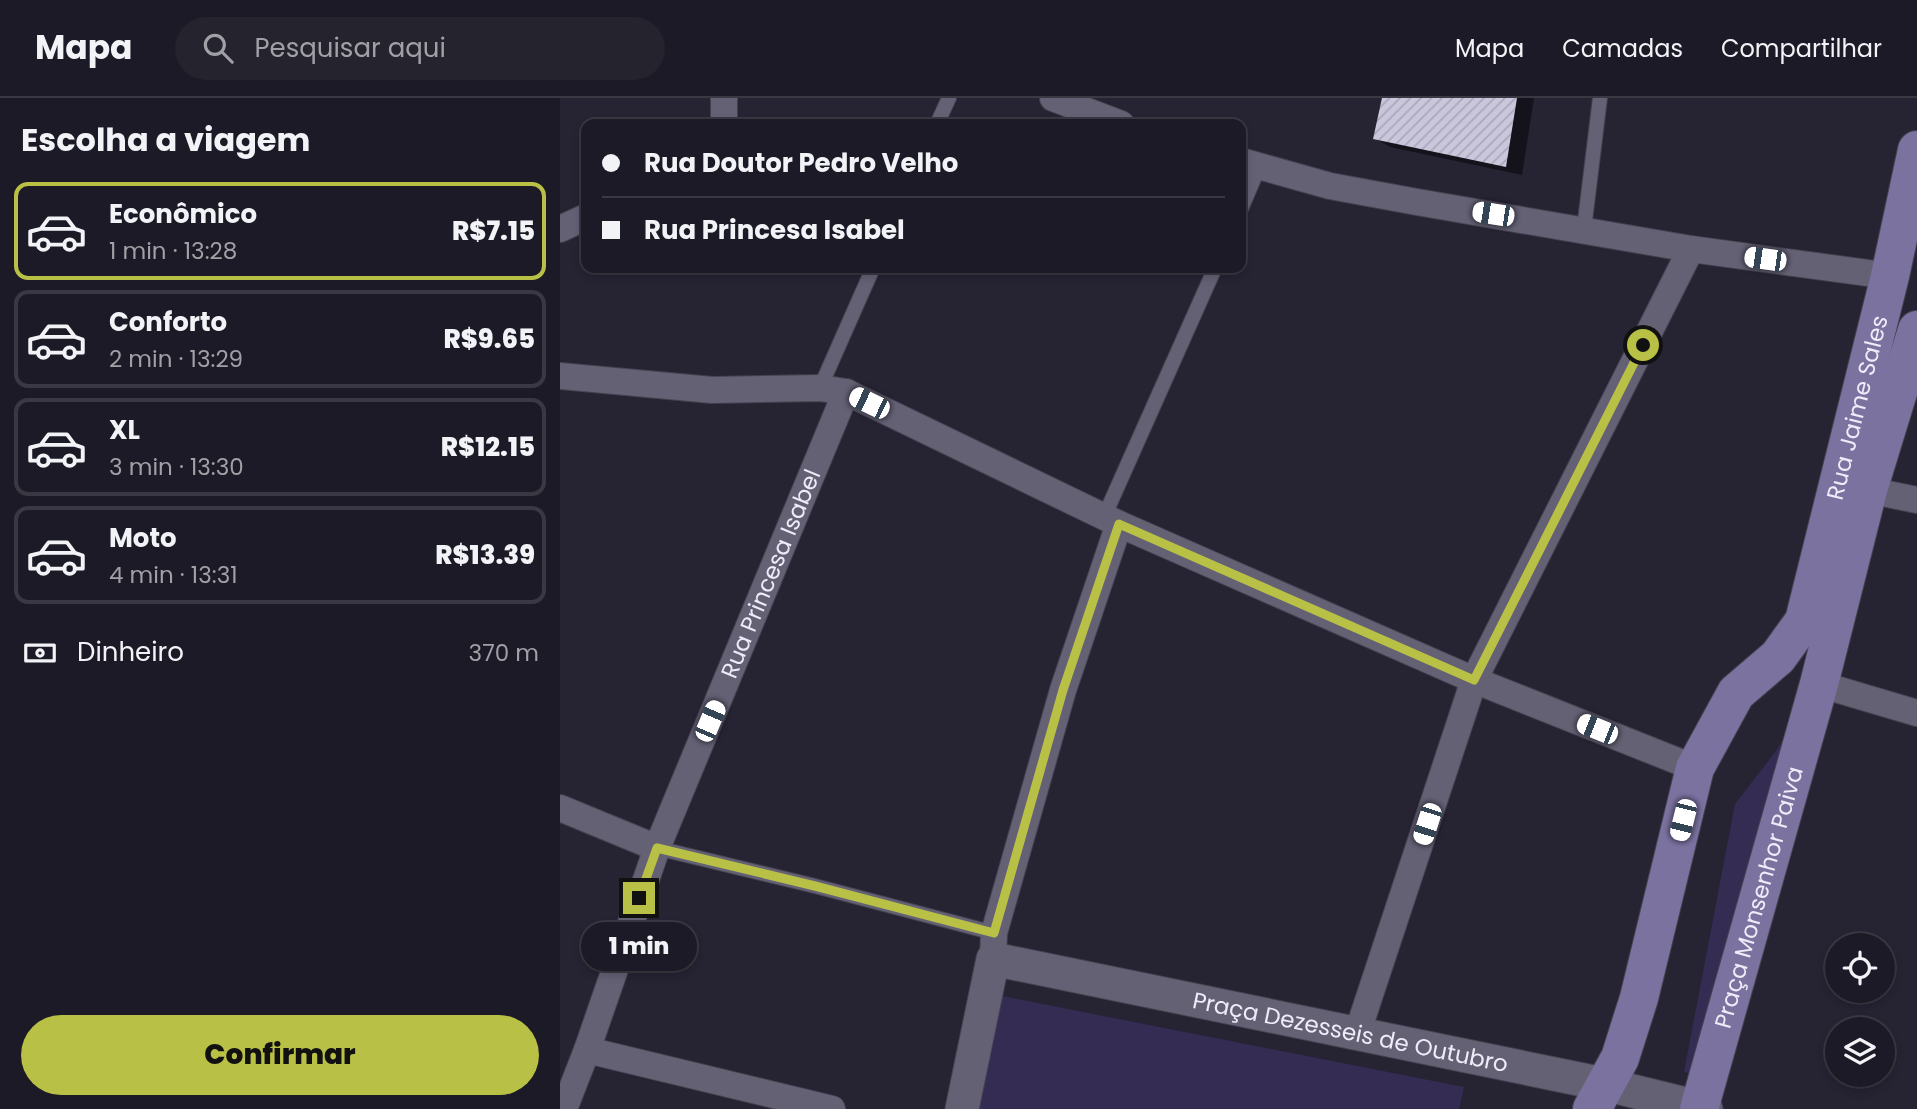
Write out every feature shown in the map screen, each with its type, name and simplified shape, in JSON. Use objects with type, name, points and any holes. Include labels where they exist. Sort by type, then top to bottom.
[{"type":"main road","name":"Rua Jaime Sales","points":[[1695,768],[1736,693],[1778,657],[1804,621],[1890,276],[1917,150]]},
{"type":"main road","name":"Rua Jaime Sales","points":[[1819,684],[1868,489],[1917,330]]},
{"type":"main road","name":"Praça Monsenhor Paiva","points":[[1702,1108],[1819,684]]},
{"type":"main road","points":[[1600,1097],[1620,1058],[1639,998],[1695,768]]},
{"type":"street","points":[[724,98],[724,119]]},
{"type":"street","points":[[1053,98],[1108,119]]},
{"type":"street","points":[[1250,164],[1355,190],[1691,248],[1890,276]]},
{"type":"street","points":[[560,229],[581,219]]},
{"type":"street","points":[[1357,1034],[1474,680],[1691,248]]},
{"type":"street","points":[[560,376],[712,390],[820,388],[846,392],[1112,521],[1474,680],[1695,768]]},
{"type":"street","name":"Rua Princesa Isabel","points":[[564,1109],[657,848],[846,392]]},
{"type":"street","points":[[1868,489],[1917,500]]},
{"type":"street","points":[[962,1109],[994,946],[1112,521]]},
{"type":"street","points":[[1819,684],[1917,713]]},
{"type":"street","points":[[560,808],[657,848]]},
{"type":"street","name":"Praça Dezesseis de Outubro","points":[[994,946],[1357,1034],[1600,1097],[1702,1108]]},
{"type":"street","points":[[587,1050],[832,1109]]},
{"type":"lane","points":[[939,119],[949,98]]},
{"type":"lane","points":[[1584,229],[1600,98]]},
{"type":"lane","points":[[1246,184],[1250,164]]},
{"type":"lane","points":[[820,388],[871,273]]},
{"type":"lane","points":[[1112,521],[1213,273]]},
{"type":"lane","points":[[657,848],[815,886],[994,946]]},
{"type":"shaded area","points":[[1802,709],[1727,1079],[1684,1072],[1735,804],[1776,751]]},
{"type":"shaded area","points":[[1002,996],[1464,1087],[1459,1109],[973,1109]]},
{"type":"building","points":[[1382,98],[1517,98],[1506,167],[1373,139]]},
{"type":"route","points":[[639,898],[657,848],[994,933],[1063,690],[1119,524],[1474,680],[1643,345]]}]
